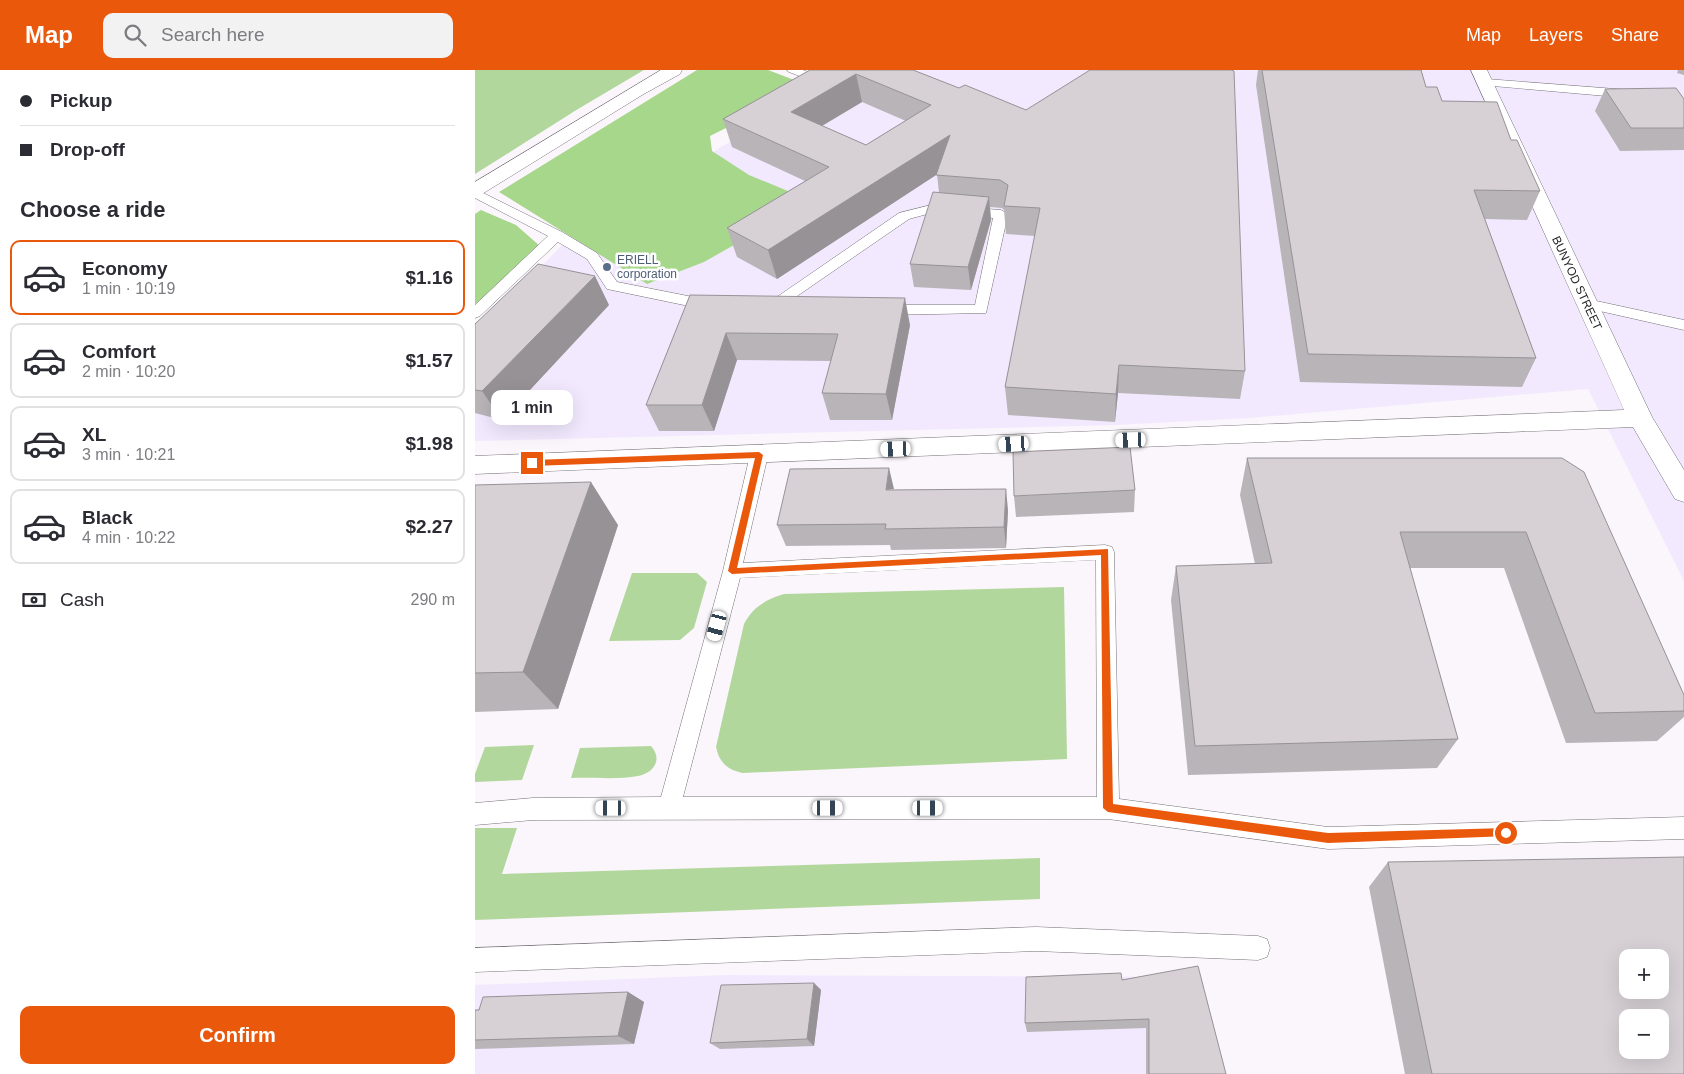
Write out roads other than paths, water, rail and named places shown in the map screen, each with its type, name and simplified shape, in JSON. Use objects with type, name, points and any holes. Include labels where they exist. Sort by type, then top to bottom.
[{"type":"street","points":[[475,192],[636,91],[674,70]]},
{"type":"street","name":"BUNYOD STREET","points":[[1483,77],[1640,418],[1684,492]]},
{"type":"street","points":[[475,465],[1640,418]]},
{"type":"lane","points":[[793,70],[824,82]]},
{"type":"lane","points":[[1483,77],[1638,95]]},
{"type":"lane","points":[[475,192],[557,234],[592,256],[612,286],[726,309]]},
{"type":"lane","points":[[795,311],[760,311],[904,216],[931,209],[1001,214],[981,310],[873,310]]},
{"type":"lane","points":[[475,313],[557,234]]},
{"type":"lane","points":[[1587,304],[1684,325]]},
{"type":"lane","points":[[669,808],[732,571],[759,455]]},
{"type":"lane","points":[[732,571],[1105,552],[1108,808]]},
{"type":"lane","points":[[475,814],[533,809],[1108,808],[1328,838],[1684,828]]},
{"type":"lane","points":[[475,960],[1036,939],[1258,948]]},
{"type":"place","name":"ERIELL corporation","points":[[607,267]]}]
